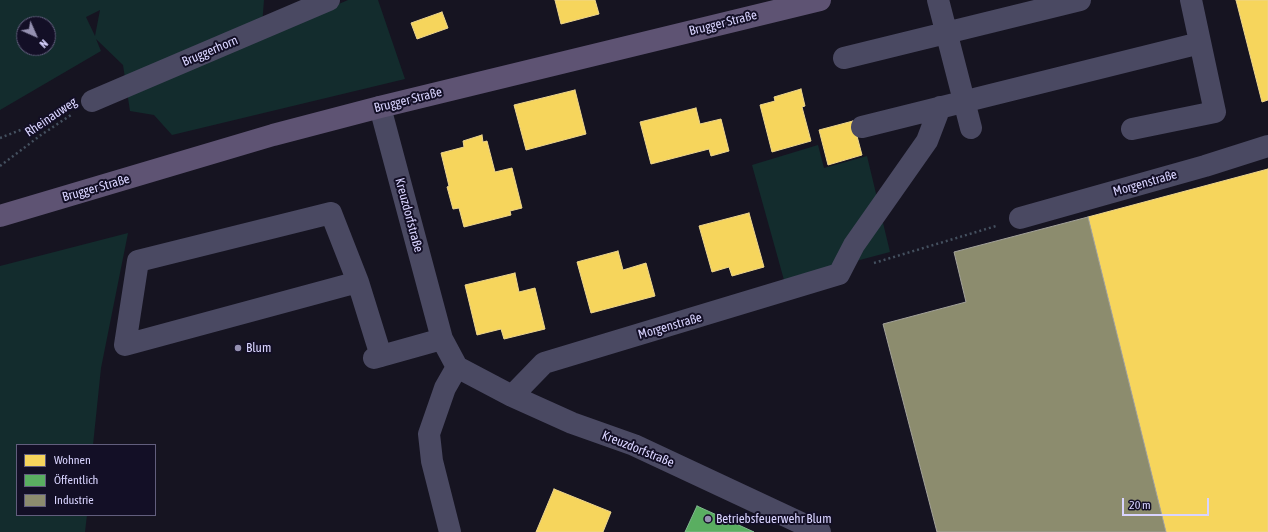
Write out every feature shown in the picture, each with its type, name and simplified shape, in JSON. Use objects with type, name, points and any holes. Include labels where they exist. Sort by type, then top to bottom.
[{"type":"main road","name":"Brugger Straße","points":[[0,216],[273,135],[380,107],[820,0]]},
{"type":"street","name":"Bruggerhorn","points":[[92,102],[329,0]]},
{"type":"street","points":[[938,0],[971,128]]},
{"type":"street","points":[[844,58],[1080,0]]},
{"type":"street","points":[[1132,129],[1215,112],[1191,0]]},
{"type":"street","points":[[862,127],[1200,43]]},
{"type":"street","name":"Kreuzdorfstraße","points":[[380,107],[442,339],[457,367],[512,396],[572,424],[634,445],[820,532]]},
{"type":"street","points":[[839,274],[854,245],[927,140],[940,107]]},
{"type":"street","name":"Morgenstraße","points":[[1020,218],[1205,166],[1268,146]]},
{"type":"street","points":[[358,282],[125,345],[138,261],[331,213],[358,282],[378,357],[442,339]]},
{"type":"street","name":"Morgenstraße","points":[[512,396],[544,363],[839,274]]},
{"type":"street","points":[[450,532],[432,461],[429,434],[445,388],[457,367]]},
{"type":"path","name":"Rheinauweg","points":[[0,138],[92,102]]},
{"type":"path","name":"Rheinauweg","points":[[0,166],[41,135],[92,102]]},
{"type":"path","points":[[839,274],[1020,218]]},
{"type":"green space","points":[[0,0],[264,0],[261,38],[348,0],[378,0],[405,79],[172,135],[154,115],[130,111],[123,65],[96,39],[101,51],[0,110]],"holes":[[[100,10],[95,36],[86,17]]]},
{"type":"green space","points":[[818,145],[824,168],[867,156],[890,252],[784,280],[752,165]]},
{"type":"green space","points":[[128,233],[101,368],[93,444],[16,444],[16,516],[87,516],[85,532],[0,532],[0,266]]},
{"type":"building: Wohnen","points":[[555,0],[595,0],[599,14],[561,24]]},
{"type":"building: Wohnen","points":[[1236,0],[1268,0],[1268,100],[1262,102]]},
{"type":"building: Wohnen","points":[[442,12],[448,28],[417,39],[411,23]]},
{"type":"building: Wohnen","points":[[801,89],[805,106],[802,107],[811,141],[772,152],[760,105],[775,101],[774,97]]},
{"type":"building: Wohnen","points":[[575,90],[586,134],[526,150],[514,105]]},
{"type":"building: Wohnen","points":[[696,108],[700,124],[721,119],[729,151],[711,156],[709,149],[651,164],[640,122]]},
{"type":"building: Wohnen","points":[[853,121],[862,155],[828,165],[819,130]]},
{"type":"building: Wohnen","points":[[482,135],[483,142],[487,141],[495,172],[512,168],[522,208],[510,211],[511,215],[464,227],[459,208],[453,209],[447,187],[449,186],[441,153],[464,147],[463,141]]},
{"type":"building: Wohnen","points":[[1268,169],[1268,532],[1166,532],[1088,217]]},
{"type":"building: Wohnen","points":[[749,213],[764,267],[732,276],[729,267],[712,272],[699,226]]},
{"type":"building: Wohnen","points":[[618,251],[623,270],[646,263],[655,296],[591,313],[577,262]]},
{"type":"building: Wohnen","points":[[515,273],[519,292],[535,288],[545,329],[504,339],[501,329],[477,335],[465,285]]},
{"type":"building: Wohnen","points":[[554,489],[611,512],[603,532],[536,532]]},
{"type":"building: Öffentlich","name":"Betriebsfeuerwehr Blum","points":[[697,506],[754,532],[685,532]]},
{"type":"building: Industrie","points":[[1088,217],[1166,532],[937,532],[883,324],[966,302],[954,252]]},
{"type":"place","name":"Blum","points":[[238,348]]},
{"type":"place","name":"Betriebsfeuerwehr Blum","points":[[708,519]]}]
